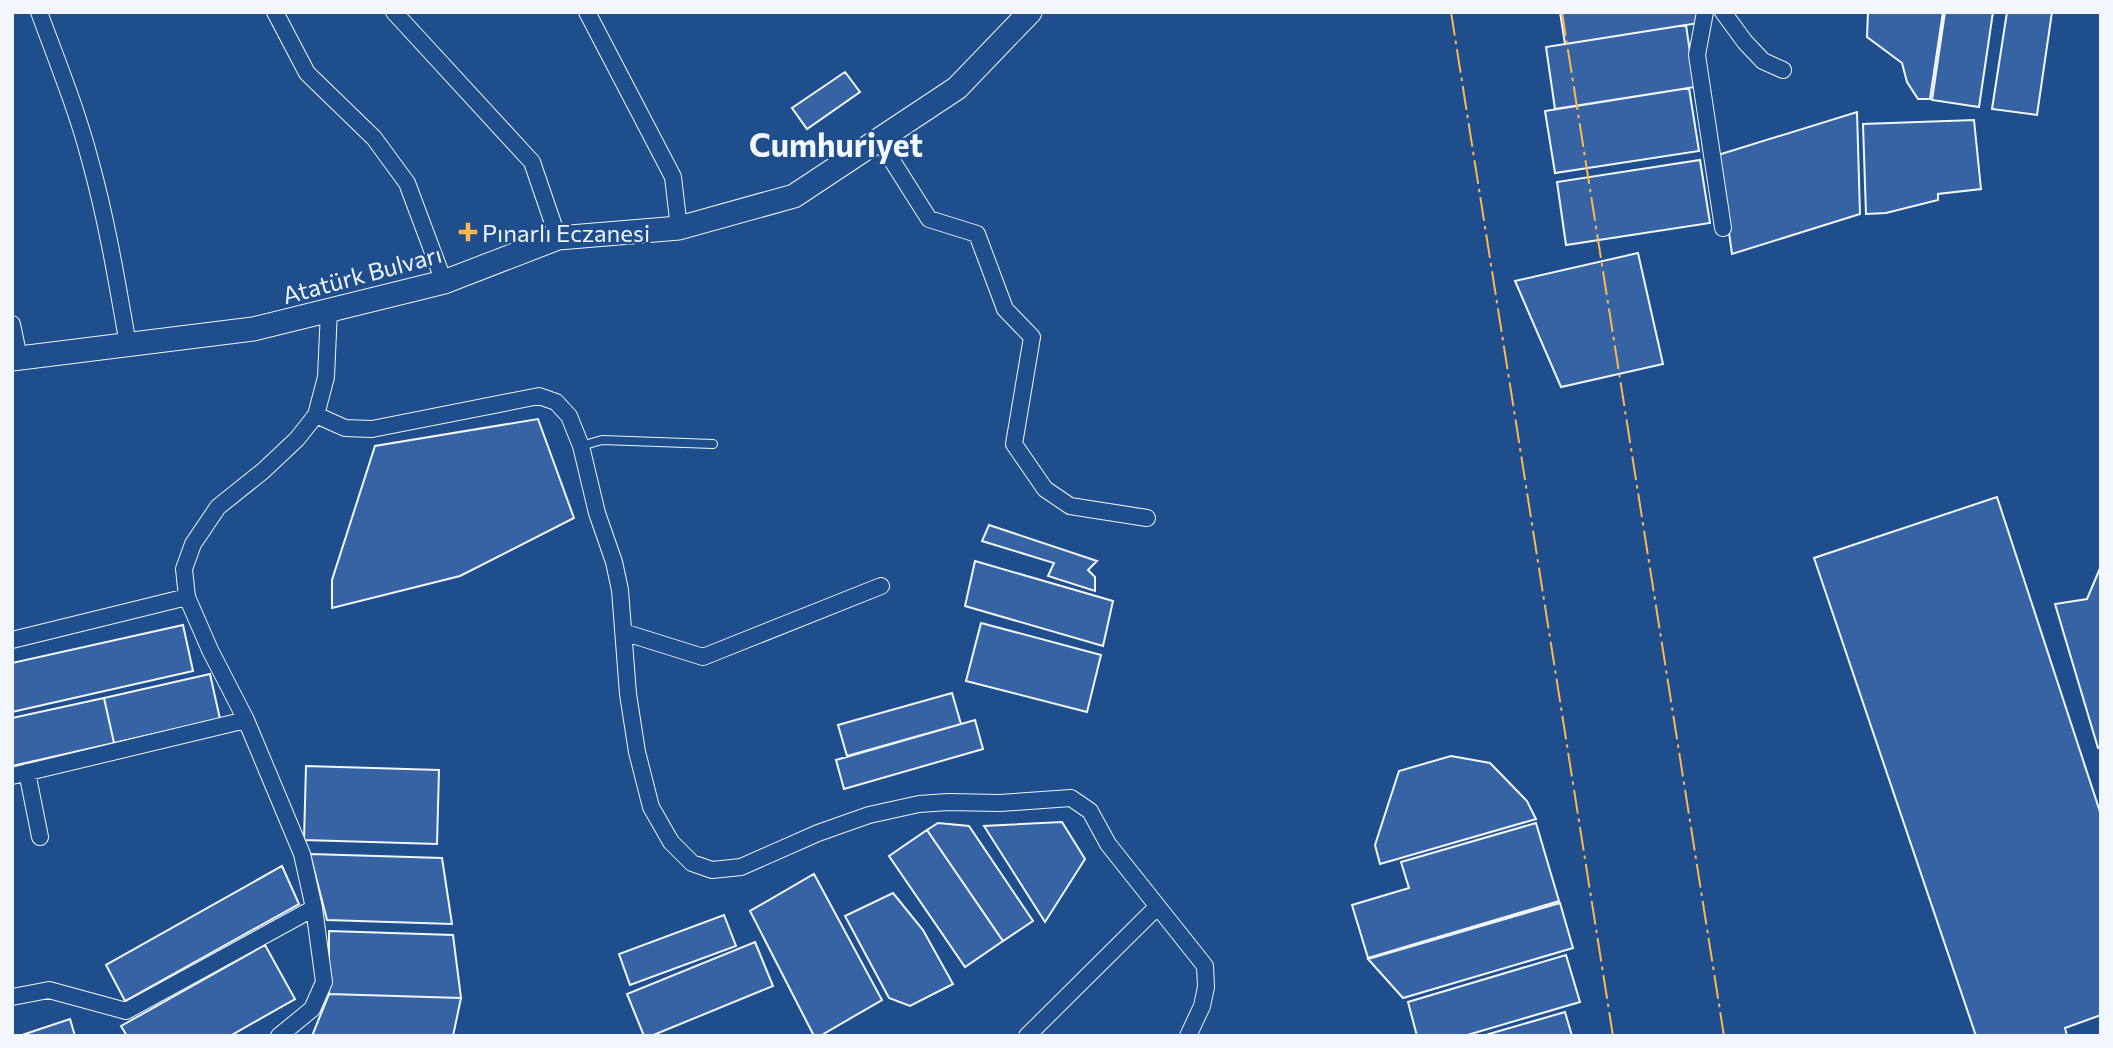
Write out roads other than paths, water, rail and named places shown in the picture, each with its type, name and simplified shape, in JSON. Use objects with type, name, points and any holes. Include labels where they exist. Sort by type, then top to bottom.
[{"type":"street","points":[[38,12],[90,157],[110,240],[128,345]]},
{"type":"street","points":[[275,12],[307,73],[374,138],[407,183],[443,282]]},
{"type":"street","points":[[394,12],[531,162],[558,238]]},
{"type":"street","points":[[587,12],[673,177],[679,228]]},
{"type":"street","name":"Atatürk Bulvarı","points":[[16,359],[253,329],[443,282],[558,238],[679,228],[794,196],[957,88],[1030,12]]},
{"type":"street","points":[[1705,12],[1697,55],[1723,228]]},
{"type":"street","points":[[1723,12],[1763,61],[1783,70]]},
{"type":"street","points":[[879,140],[929,219],[977,234],[1005,309],[1032,337],[1014,444],[1037,478],[1045,489],[1070,506],[1147,518]]},
{"type":"street","points":[[279,1036],[312,1009],[324,982],[314,908],[302,854],[246,720],[210,650],[187,597],[184,569],[193,544],[218,507],[289,447],[316,415],[326,377],[329,310]]},
{"type":"street","points":[[12,324],[16,359]]},
{"type":"street","points":[[316,415],[345,428],[372,429],[539,396],[556,402],[569,416],[581,446],[597,513],[614,562],[620,590],[628,694],[637,752],[651,807],[671,842],[692,863],[712,870],[741,867],[818,833],[869,815],[919,804],[1000,803],[1071,797],[1090,811],[1108,844],[1205,966],[1206,987],[1202,1006],[1188,1036]]},
{"type":"street","points":[[622,632],[703,657],[881,586]]},
{"type":"street","points":[[12,640],[187,597]]},
{"type":"street","points":[[40,837],[20,774],[246,720]]},
{"type":"street","points":[[1027,1036],[1157,906]]},
{"type":"street","points":[[12,997],[49,990],[126,1012],[314,908]]},
{"type":"lane","points":[[581,446],[602,440],[713,444]]},
{"type":"place","name":"Pınarlı Eczanesi","points":[[468,232]]},
{"type":"district","name":"Cumhuriyet","points":[[836,144]]}]
